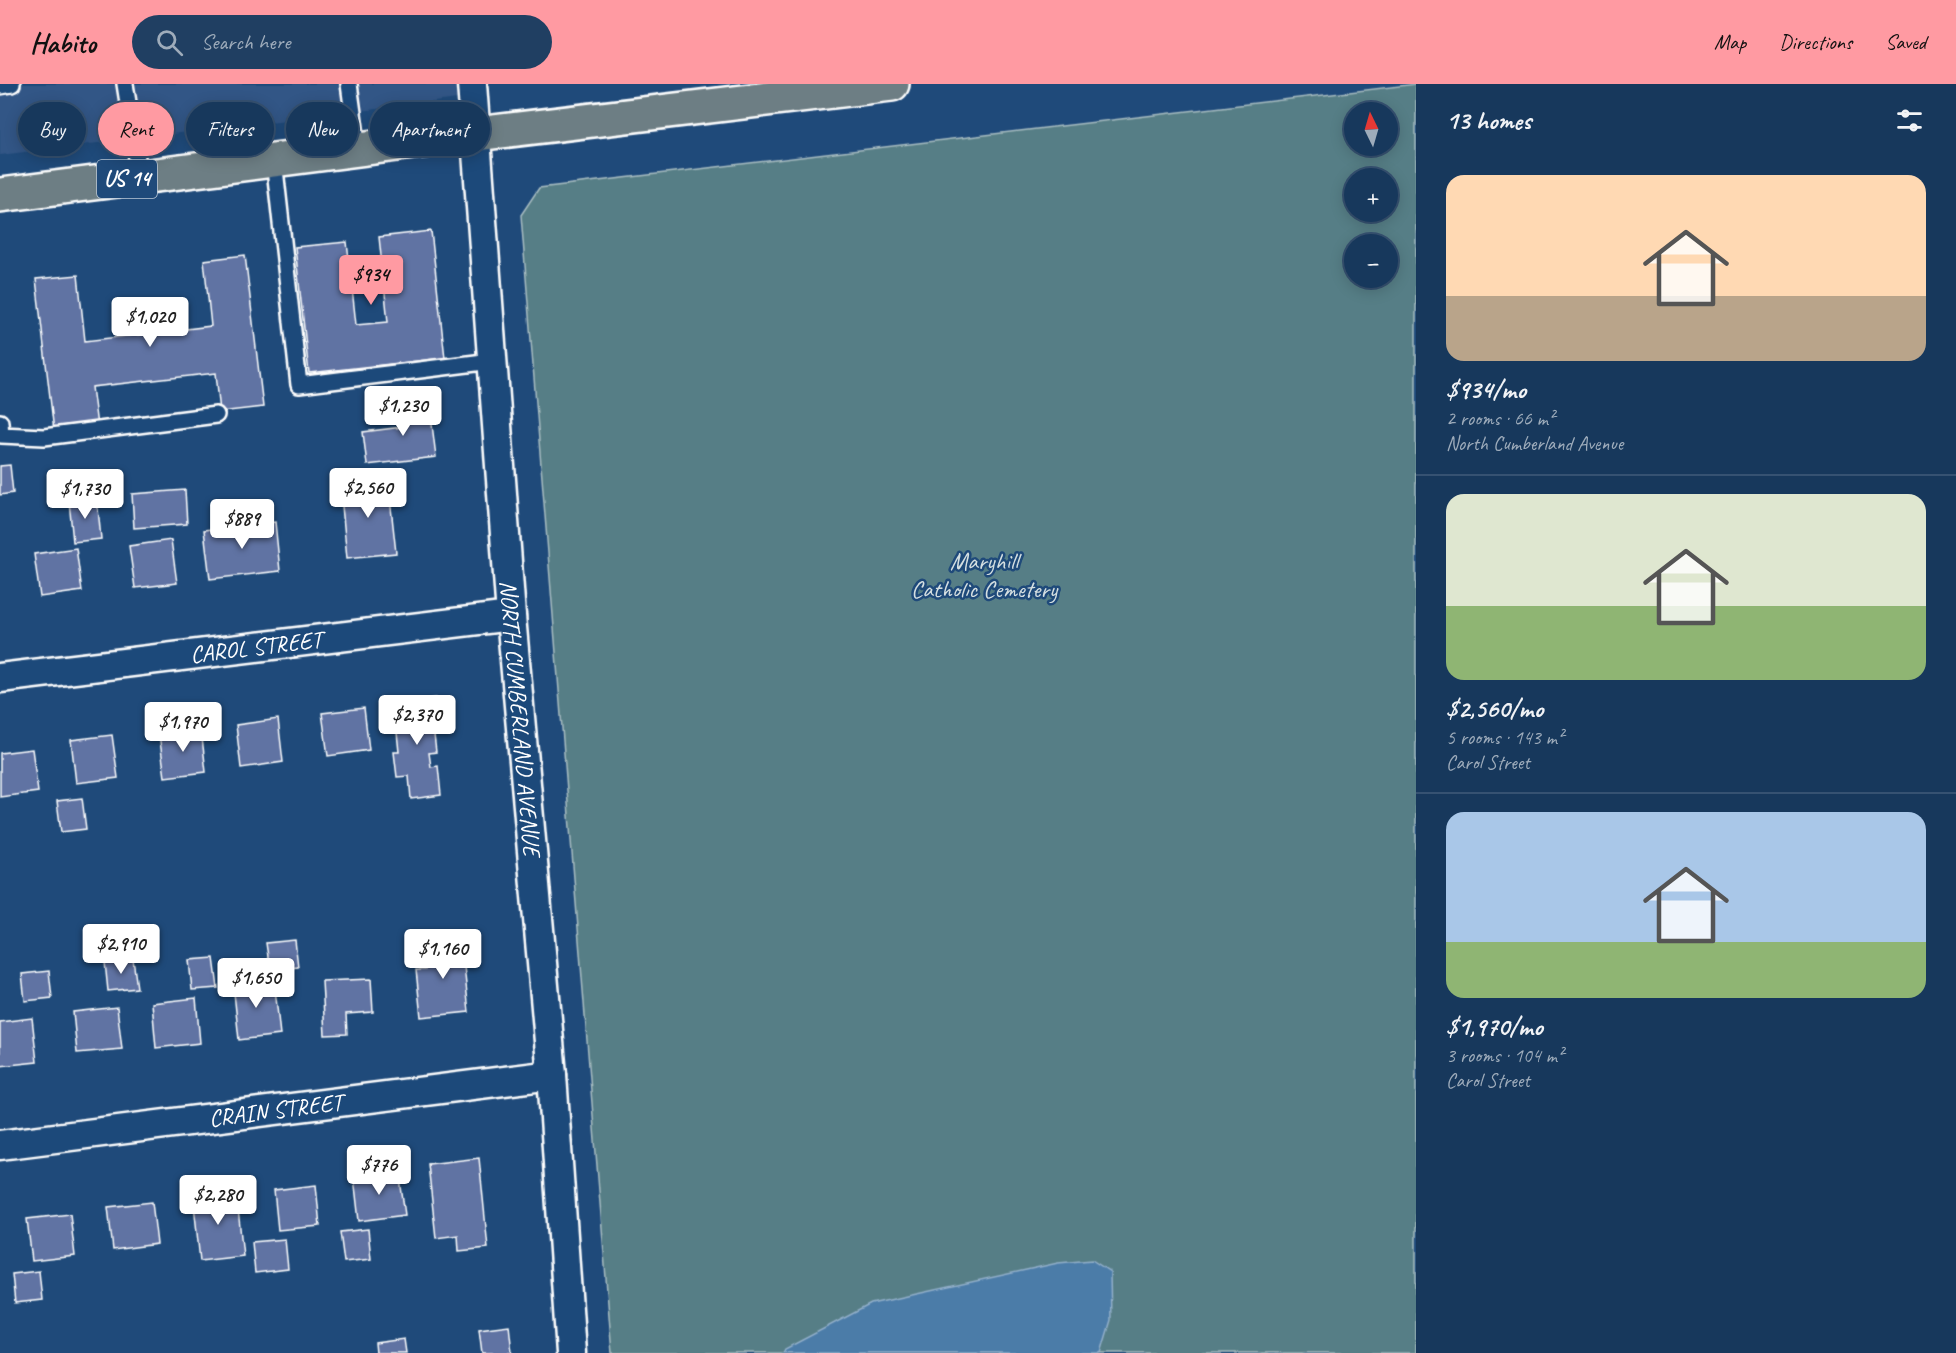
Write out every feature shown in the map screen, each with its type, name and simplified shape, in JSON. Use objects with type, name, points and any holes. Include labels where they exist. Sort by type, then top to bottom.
[{"type":"main road","name":"US 14","points":[[490,132],[748,93],[892,84]]},
{"type":"main road","name":"US 14","points":[[358,149],[370,147]]},
{"type":"main road","name":"US 14","points":[[0,195],[305,156]]},
{"type":"street","name":"NORTH CUMBERLAND AVENUE","points":[[472,84],[473,102]]},
{"type":"street","name":"NORTH CUMBERLAND AVENUE","points":[[478,156],[511,616],[552,1075],[571,1353]]},
{"type":"street","name":"CAROL STREET","points":[[0,678],[511,616]]},
{"type":"street","name":"CRAIN STREET","points":[[0,1145],[552,1075]]},
{"type":"lane","points":[[0,86],[12,84]]},
{"type":"lane","points":[[125,84],[140,177]]},
{"type":"lane","points":[[349,84],[351,102]]},
{"type":"lane","points":[[274,160],[299,385],[492,362]]},
{"type":"lane","points":[[0,430],[44,437],[216,415]]},
{"type":"shaded area","points":[[0,84],[465,84],[466,98],[433,102],[370,102],[370,110],[358,111],[358,102],[286,102],[286,120],[274,121],[274,102],[186,102],[186,132],[174,134],[174,102],[98,102],[98,143],[86,144],[86,102],[18,102],[18,153],[0,155]]},
{"type":"shaded area","points":[[1092,1260],[1110,1272],[1111,1320],[1101,1353],[783,1353],[785,1349],[871,1304],[1058,1263]]},
{"type":"green space","name":"Maryhill Catholic Cemetery","points":[[1416,84],[1416,1353],[612,1353],[521,215],[539,188]]},
{"type":"building","points":[[431,231],[445,358],[309,373],[295,247],[347,242],[356,325],[388,322],[379,237]]},
{"type":"building","points":[[245,255],[263,407],[220,412],[216,373],[92,387],[97,426],[54,431],[36,279],[78,275],[85,341],[211,326],[204,260]]},
{"type":"building","points":[[429,400],[436,457],[367,465],[363,432],[402,427],[399,403]]},
{"type":"building","points":[[10,465],[13,493],[0,495],[0,466]]},
{"type":"building","points":[[388,480],[396,553],[347,558],[340,485]]},
{"type":"building","points":[[185,490],[187,524],[134,528],[132,494]]},
{"type":"building","points":[[97,498],[101,539],[73,542],[69,501]]},
{"type":"building","points":[[275,522],[280,571],[210,579],[204,530]]},
{"type":"building","points":[[171,540],[177,583],[135,588],[129,546]]},
{"type":"building","points":[[76,548],[82,591],[40,597],[34,554]]},
{"type":"building","points":[[436,698],[439,725],[433,726],[436,752],[429,753],[431,767],[438,766],[441,795],[411,799],[409,776],[397,777],[394,752],[399,752],[394,703]]},
{"type":"building","points":[[364,708],[369,750],[328,756],[322,713]]},
{"type":"building","points":[[278,719],[283,762],[241,768],[236,725]]},
{"type":"building","points":[[201,729],[206,772],[165,777],[159,734]]},
{"type":"building","points":[[112,735],[118,778],[76,783],[71,740]]},
{"type":"building","points":[[32,749],[38,792],[0,797],[0,753]]},
{"type":"building","points":[[82,798],[86,829],[61,832],[57,801]]},
{"type":"building","points":[[461,939],[469,1012],[421,1017],[416,970],[425,970],[422,944]]},
{"type":"building","points":[[295,940],[298,967],[270,970],[266,943]]},
{"type":"building","points":[[214,958],[218,988],[192,990],[189,960]]},
{"type":"building","points":[[133,959],[137,988],[108,991],[105,962]]},
{"type":"building","points":[[49,971],[52,998],[25,1001],[22,974]]},
{"type":"building","points":[[274,979],[280,1035],[239,1040],[233,983]]},
{"type":"building","points":[[371,979],[373,1012],[346,1014],[347,1034],[325,1035],[322,981]]},
{"type":"building","points":[[196,998],[200,1043],[156,1048],[152,1003]]},
{"type":"building","points":[[117,1007],[122,1049],[77,1053],[73,1012]]},
{"type":"building","points":[[32,1018],[37,1062],[0,1066],[0,1022]]},
{"type":"building","points":[[479,1158],[488,1248],[459,1251],[458,1235],[436,1238],[428,1164]]},
{"type":"building","points":[[399,1172],[405,1215],[359,1221],[354,1177]]},
{"type":"building","points":[[316,1185],[320,1226],[278,1230],[274,1190]]},
{"type":"building","points":[[236,1190],[243,1256],[200,1261],[193,1195]]},
{"type":"building","points":[[152,1202],[157,1244],[113,1250],[108,1207]]},
{"type":"building","points":[[70,1214],[75,1256],[32,1261],[27,1219]]},
{"type":"building","points":[[368,1229],[371,1259],[344,1262],[340,1232]]},
{"type":"building","points":[[285,1239],[288,1269],[255,1273],[252,1242]]},
{"type":"building","points":[[39,1271],[42,1300],[15,1303],[12,1274]]},
{"type":"building","points":[[509,1325],[512,1353],[482,1353],[479,1329]]},
{"type":"building","points":[[404,1339],[406,1353],[376,1353],[375,1343]]}]
